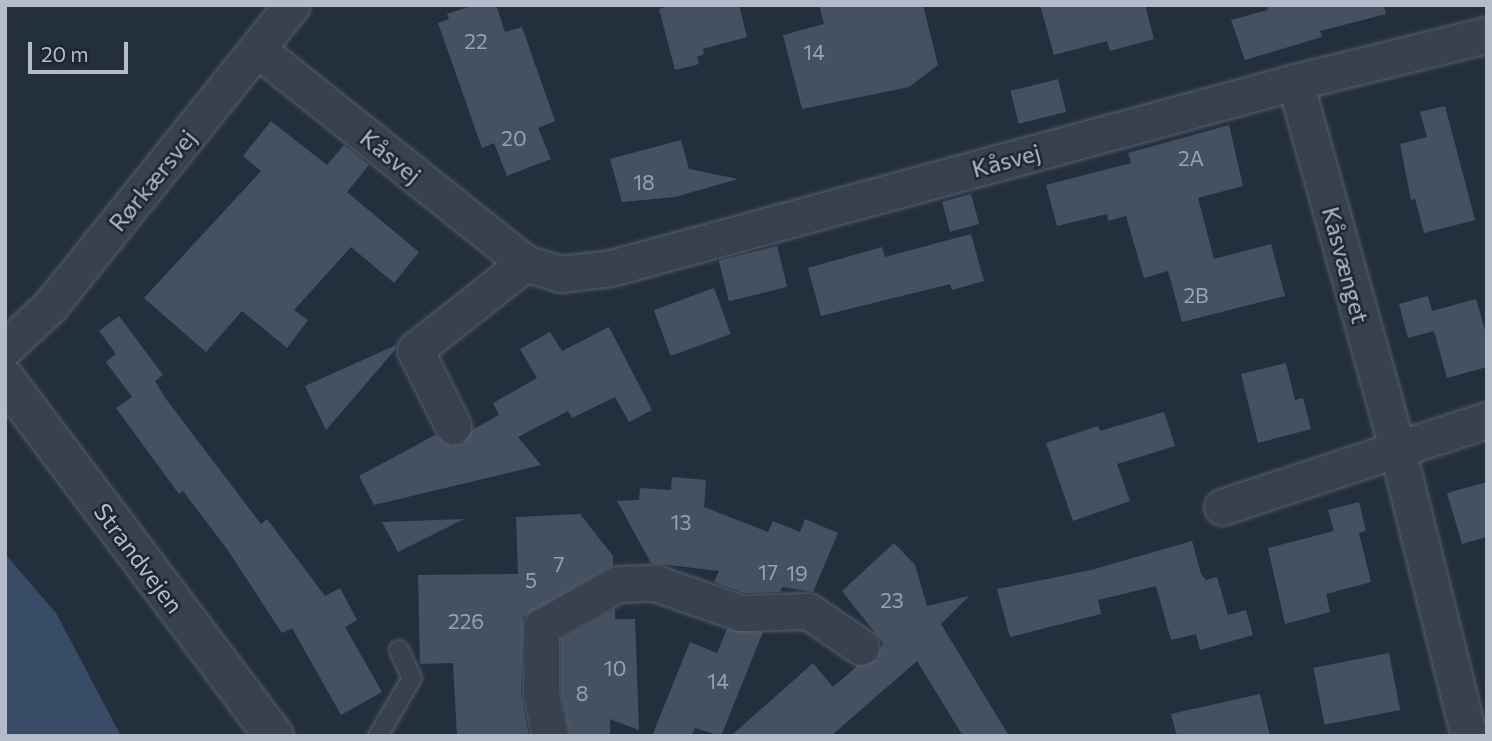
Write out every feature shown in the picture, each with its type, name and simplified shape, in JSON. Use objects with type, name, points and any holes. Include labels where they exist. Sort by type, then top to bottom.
[{"type":"street","name":"Rørkærsvej","points":[[5,348],[50,306],[292,5]]},
{"type":"street","name":"Kåsvej","points":[[257,49],[525,262],[560,274],[611,268],[1295,82],[1487,35]]},
{"type":"street","name":"Kåsvænget","points":[[1295,82],[1397,448],[1469,736]]},
{"type":"street","points":[[453,426],[415,351],[525,262]]},
{"type":"street","name":"Strandvejen","points":[[5,379],[274,736]]},
{"type":"street","points":[[1222,507],[1487,420]]},
{"type":"street","points":[[550,736],[541,694],[541,627],[618,584],[655,583],[741,612],[807,611],[862,646]]},
{"type":"lane","points":[[379,736],[412,678],[398,650]]},
{"type":"water","points":[[5,554],[56,613],[121,736],[5,736]]},
{"type":"building","points":[[474,5],[496,5],[505,32],[522,27],[555,121],[538,128],[551,159],[507,176],[494,143],[482,148],[438,23],[449,19],[447,14]]},
{"type":"building","points":[[674,5],[739,5],[747,37],[703,49],[704,54],[697,57],[699,64],[675,70],[659,9]]},
{"type":"building","points":[[819,5],[923,5],[938,65],[909,87],[802,109],[783,35],[824,24]]},
{"type":"building","points":[[1040,5],[1145,5],[1154,39],[1110,51],[1107,41],[1054,55]]},
{"type":"building","points":[[1267,5],[1384,5],[1386,14],[1320,31],[1322,37],[1245,60],[1231,20],[1268,10]]},
{"type":"building","points":[[1058,79],[1066,112],[1019,124],[1010,91]]},
{"type":"building","points":[[1445,106],[1475,220],[1424,233],[1415,199],[1411,200],[1400,144],[1427,137],[1420,112]]},
{"type":"building","points":[[271,121],[327,165],[344,145],[369,165],[347,192],[419,252],[394,283],[351,247],[294,310],[308,320],[287,348],[242,311],[206,352],[144,298],[261,171],[243,156]]},
{"type":"building","points":[[1229,125],[1243,186],[1198,198],[1214,259],[1271,244],[1285,296],[1182,322],[1168,271],[1144,278],[1126,216],[1108,221],[1107,214],[1057,226],[1046,185],[1131,163],[1128,153]]},
{"type":"building","points":[[681,140],[689,169],[738,179],[675,197],[622,202],[610,159]]},
{"type":"building","points":[[971,194],[979,224],[950,232],[942,202]]},
{"type":"building","points":[[971,234],[984,281],[952,290],[950,284],[821,316],[808,268],[882,247],[885,257]]},
{"type":"building","points":[[777,246],[787,287],[729,301],[719,261]]},
{"type":"building","points":[[714,288],[731,334],[671,356],[654,310]]},
{"type":"building","points":[[1428,296],[1432,311],[1476,299],[1487,337],[1487,367],[1447,378],[1434,331],[1408,338],[1399,304]]},
{"type":"building","points":[[119,316],[163,375],[155,381],[166,399],[261,524],[267,519],[325,596],[340,588],[357,620],[345,627],[382,692],[341,715],[292,628],[282,633],[227,549],[183,491],[179,494],[116,408],[132,397],[106,362],[116,354],[99,331]]},
{"type":"building","points":[[609,327],[652,410],[629,422],[615,397],[572,418],[568,411],[518,437],[541,465],[374,505],[359,476],[435,435],[451,446],[463,444],[472,430],[499,415],[493,403],[537,378],[520,349],[550,332],[562,351]]},
{"type":"building","points":[[396,345],[395,350],[326,430],[305,386]]},
{"type":"building","points":[[1286,363],[1295,400],[1303,398],[1311,429],[1258,443],[1241,374]]},
{"type":"building","points":[[1164,412],[1175,446],[1117,464],[1130,501],[1073,521],[1046,443],[1098,426],[1100,431]]},
{"type":"building","points":[[672,477],[706,480],[704,507],[768,532],[773,521],[800,532],[805,519],[838,533],[813,592],[782,587],[780,592],[744,593],[714,582],[719,571],[651,563],[617,501],[639,500],[640,488],[671,490]]},
{"type":"building","points":[[1487,482],[1487,537],[1462,544],[1447,493]]},
{"type":"building","points":[[1359,502],[1366,531],[1359,533],[1371,582],[1326,594],[1330,612],[1285,624],[1268,548],[1334,531],[1328,510]]},
{"type":"building","points":[[580,514],[613,556],[613,565],[523,617],[521,694],[529,736],[457,736],[453,663],[420,664],[418,575],[518,574],[516,517]]},
{"type":"building","points":[[464,519],[398,552],[382,522]]},
{"type":"building","points":[[1192,541],[1201,574],[1206,580],[1217,577],[1228,615],[1246,610],[1253,635],[1200,650],[1196,634],[1171,640],[1156,586],[1098,600],[1101,614],[1010,637],[997,589],[1091,570]]},
{"type":"building","points":[[894,543],[915,565],[927,606],[969,596],[941,624],[1009,736],[963,736],[917,661],[831,736],[731,736],[813,663],[833,687],[857,666],[877,659],[883,643],[842,591]]},
{"type":"building","points":[[615,609],[615,619],[635,619],[639,730],[610,719],[610,736],[570,736],[561,692],[561,639]]},
{"type":"building","points":[[727,629],[763,632],[721,736],[695,728],[691,736],[652,736],[690,642],[717,653]]},
{"type":"building","points":[[1389,653],[1400,710],[1324,725],[1313,668]]},
{"type":"building","points":[[1260,694],[1270,736],[1177,736],[1171,714]]}]
